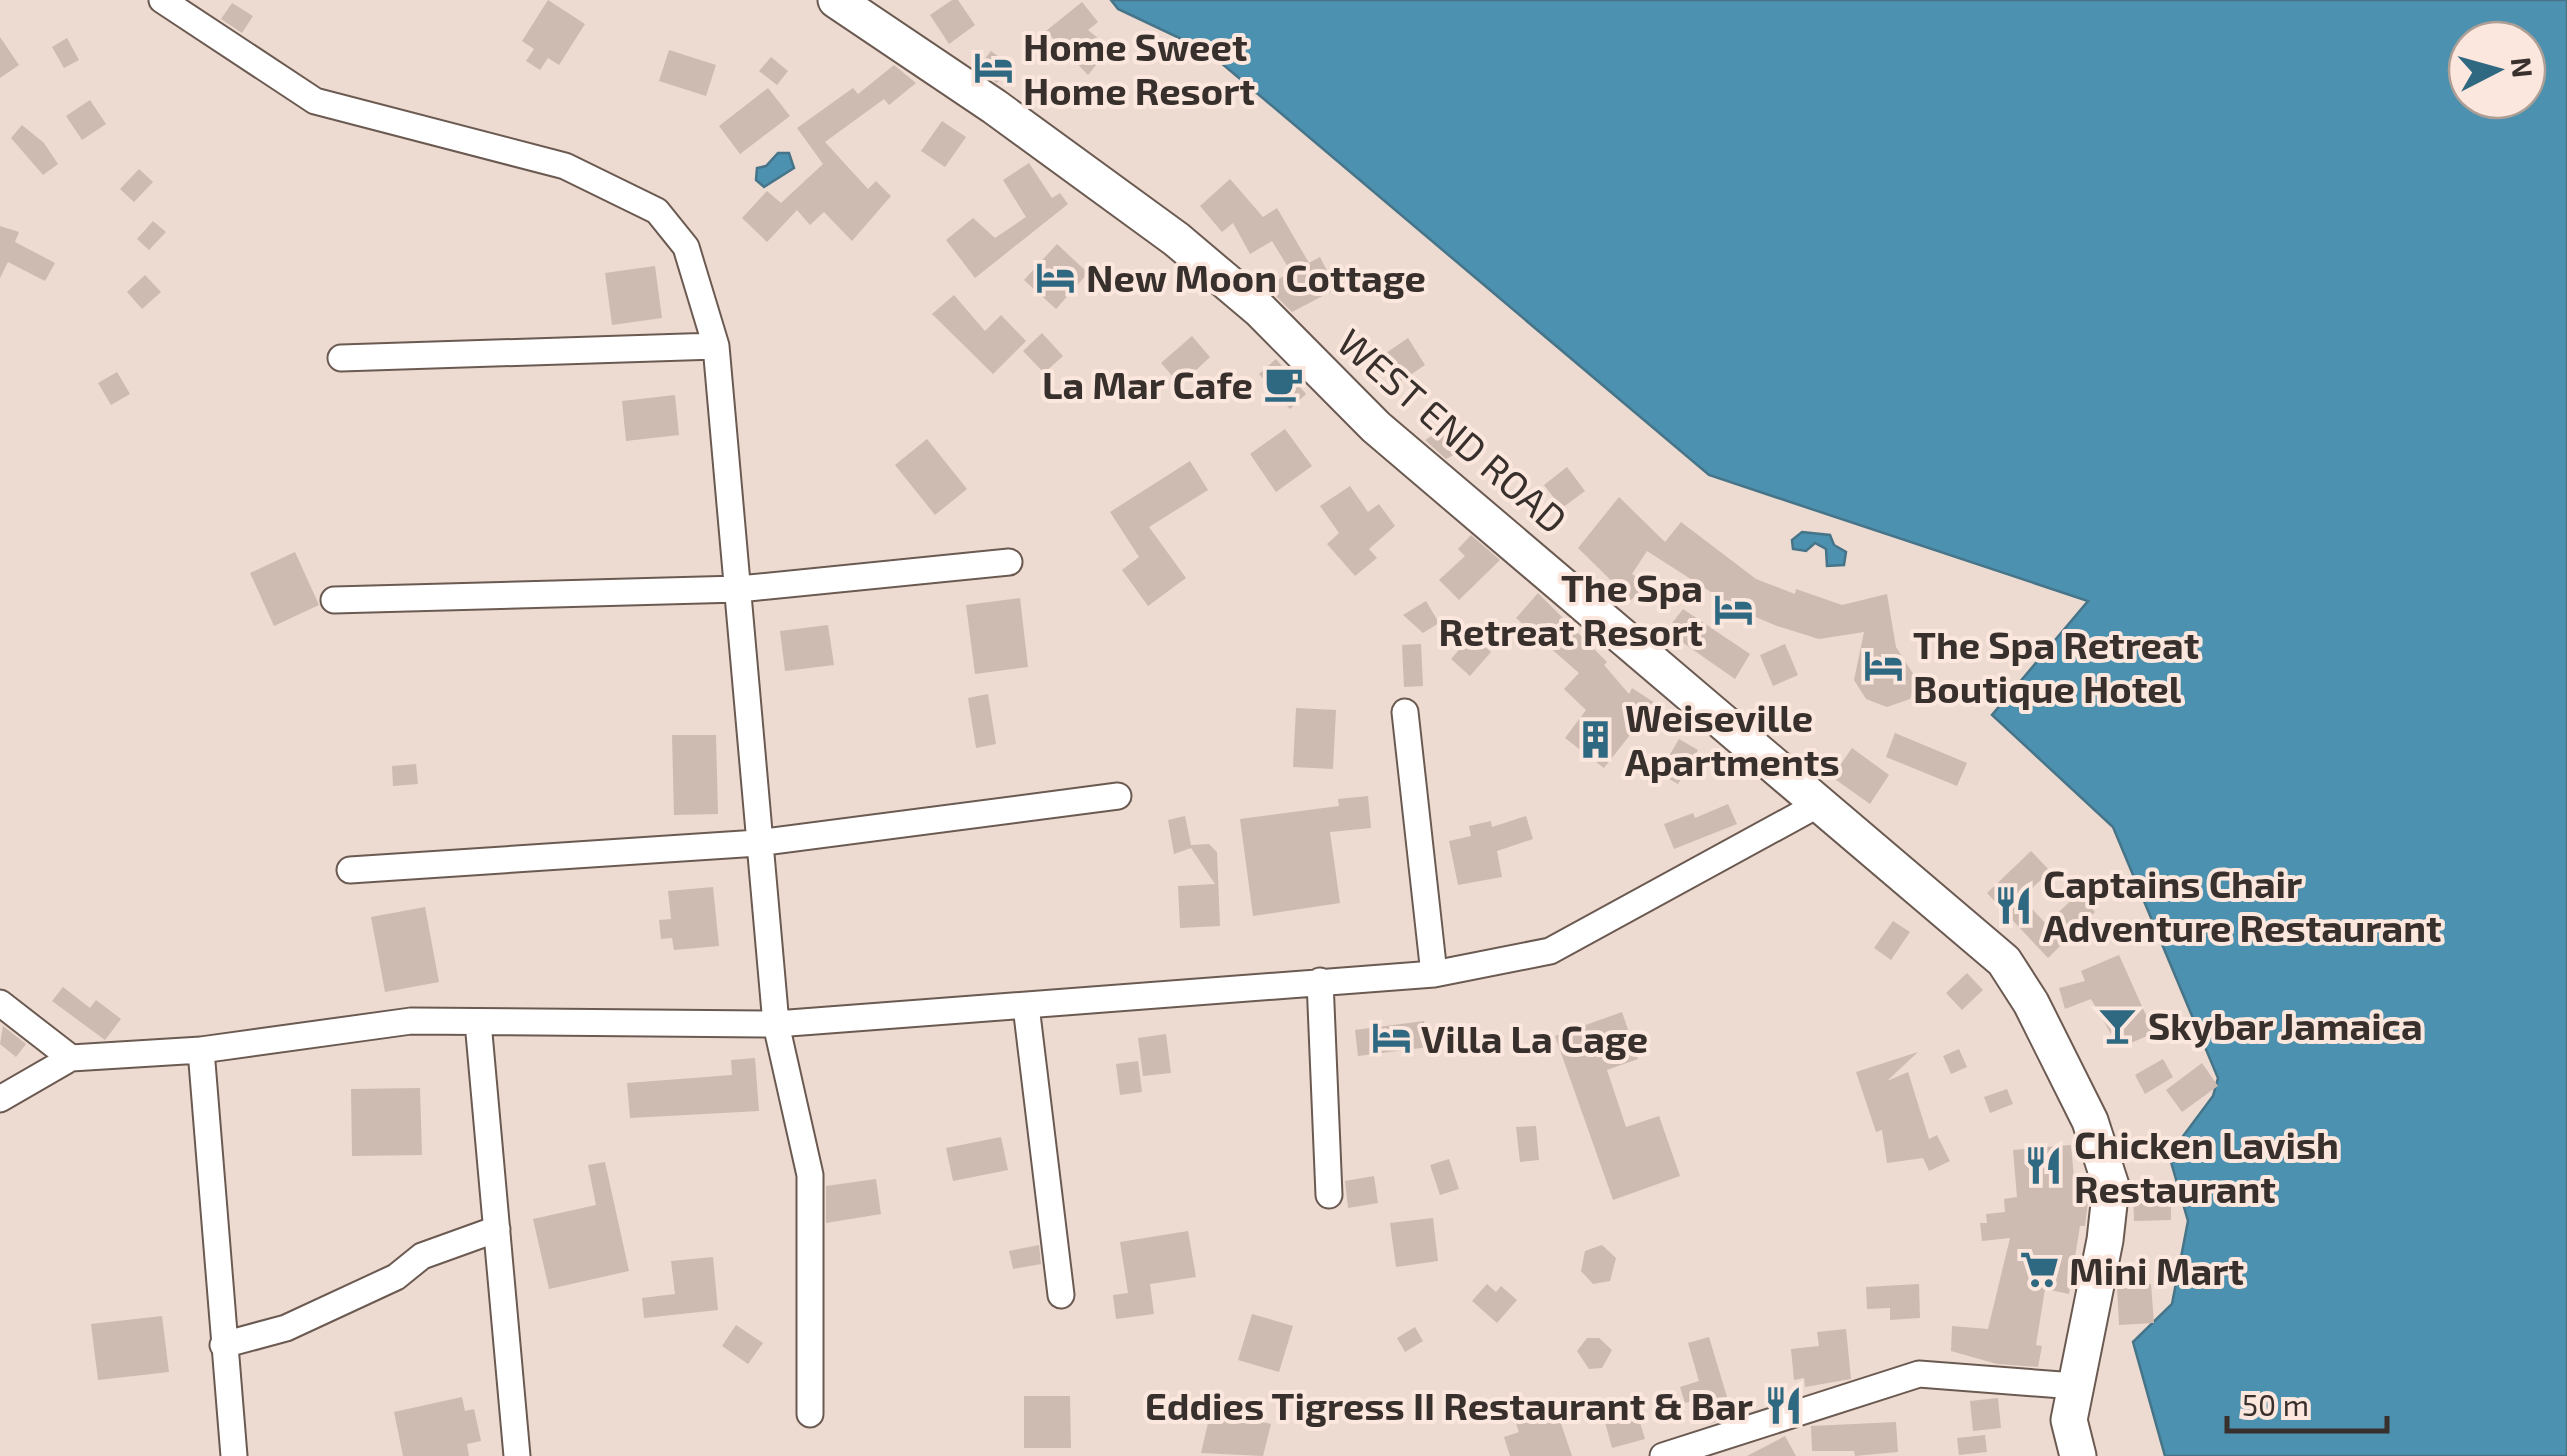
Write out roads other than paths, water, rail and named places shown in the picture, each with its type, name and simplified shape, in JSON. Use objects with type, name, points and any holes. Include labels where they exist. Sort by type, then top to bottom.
[{"type":"main road","name":"WEST END ROAD","points":[[836,0],[995,107],[1176,239],[1259,309],[1376,427],[2004,961],[2031,1003],[2090,1121],[2111,1186],[2105,1240],[2068,1420],[2078,1456]]},
{"type":"street","points":[[162,0],[315,101],[566,166],[656,211],[686,248],[716,346],[776,1024],[810,1175],[810,1414]]},
{"type":"street","points":[[340,358],[716,346]]},
{"type":"street","points":[[334,600],[739,589],[1009,562]]},
{"type":"street","points":[[1406,712],[1434,974]]},
{"type":"street","points":[[350,870],[758,843],[1118,796]]},
{"type":"street","points":[[0,1099],[71,1058],[201,1050],[410,1020],[776,1024],[1434,974],[1550,951],[1819,804]]},
{"type":"street","points":[[1320,981],[1329,1195]]},
{"type":"street","points":[[0,1003],[71,1058]]},
{"type":"street","points":[[1026,1006],[1061,1296]]},
{"type":"street","points":[[478,1022],[518,1456]]},
{"type":"street","points":[[201,1050],[234,1456]]},
{"type":"street","points":[[223,1345],[286,1328],[396,1277],[422,1256],[497,1228]]},
{"type":"street","points":[[1663,1456],[1918,1374],[2075,1386]]},
{"type":"water","points":[[1111,0],[2567,0],[2567,1456],[2165,1456],[2133,1342],[2172,1304],[2188,1221],[2169,1155],[2213,1096],[2218,1078],[2113,827],[1992,715],[2088,601],[1709,475],[1207,51],[1118,9]]},
{"type":"water","points":[[778,153],[789,153],[794,168],[764,187],[756,180],[757,168],[766,166]]},
{"type":"water","points":[[1802,532],[1830,535],[1834,545],[1846,552],[1844,565],[1827,566],[1826,549],[1815,543],[1806,551],[1793,549],[1792,540]]},
{"type":"place","name":"Home Sweet Home Resort","points":[[993,68]]},
{"type":"place","name":"New Moon Cottage","points":[[1056,277]]},
{"type":"place","name":"La Mar Cafe","points":[[1283,384]]},
{"type":"place","name":"The Spa Retreat Resort","points":[[1733,609]]},
{"type":"place","name":"The Spa Retreat Boutique Hotel","points":[[1883,666]]},
{"type":"place","name":"Weiseville Apartments","points":[[1595,739]]},
{"type":"place","name":"Captains Chair Adventure Restaurant","points":[[2013,905]]},
{"type":"place","name":"Skybar Jamaica","points":[[2118,1025]]},
{"type":"place","name":"Villa La Cage","points":[[1391,1038]]},
{"type":"place","name":"Chicken Lavish Restaurant","points":[[2044,1166]]},
{"type":"place","name":"Mini Mart","points":[[2039,1270]]},
{"type":"place","name":"Eddies Tigress II Restaurant & Bar","points":[[1783,1405]]}]
